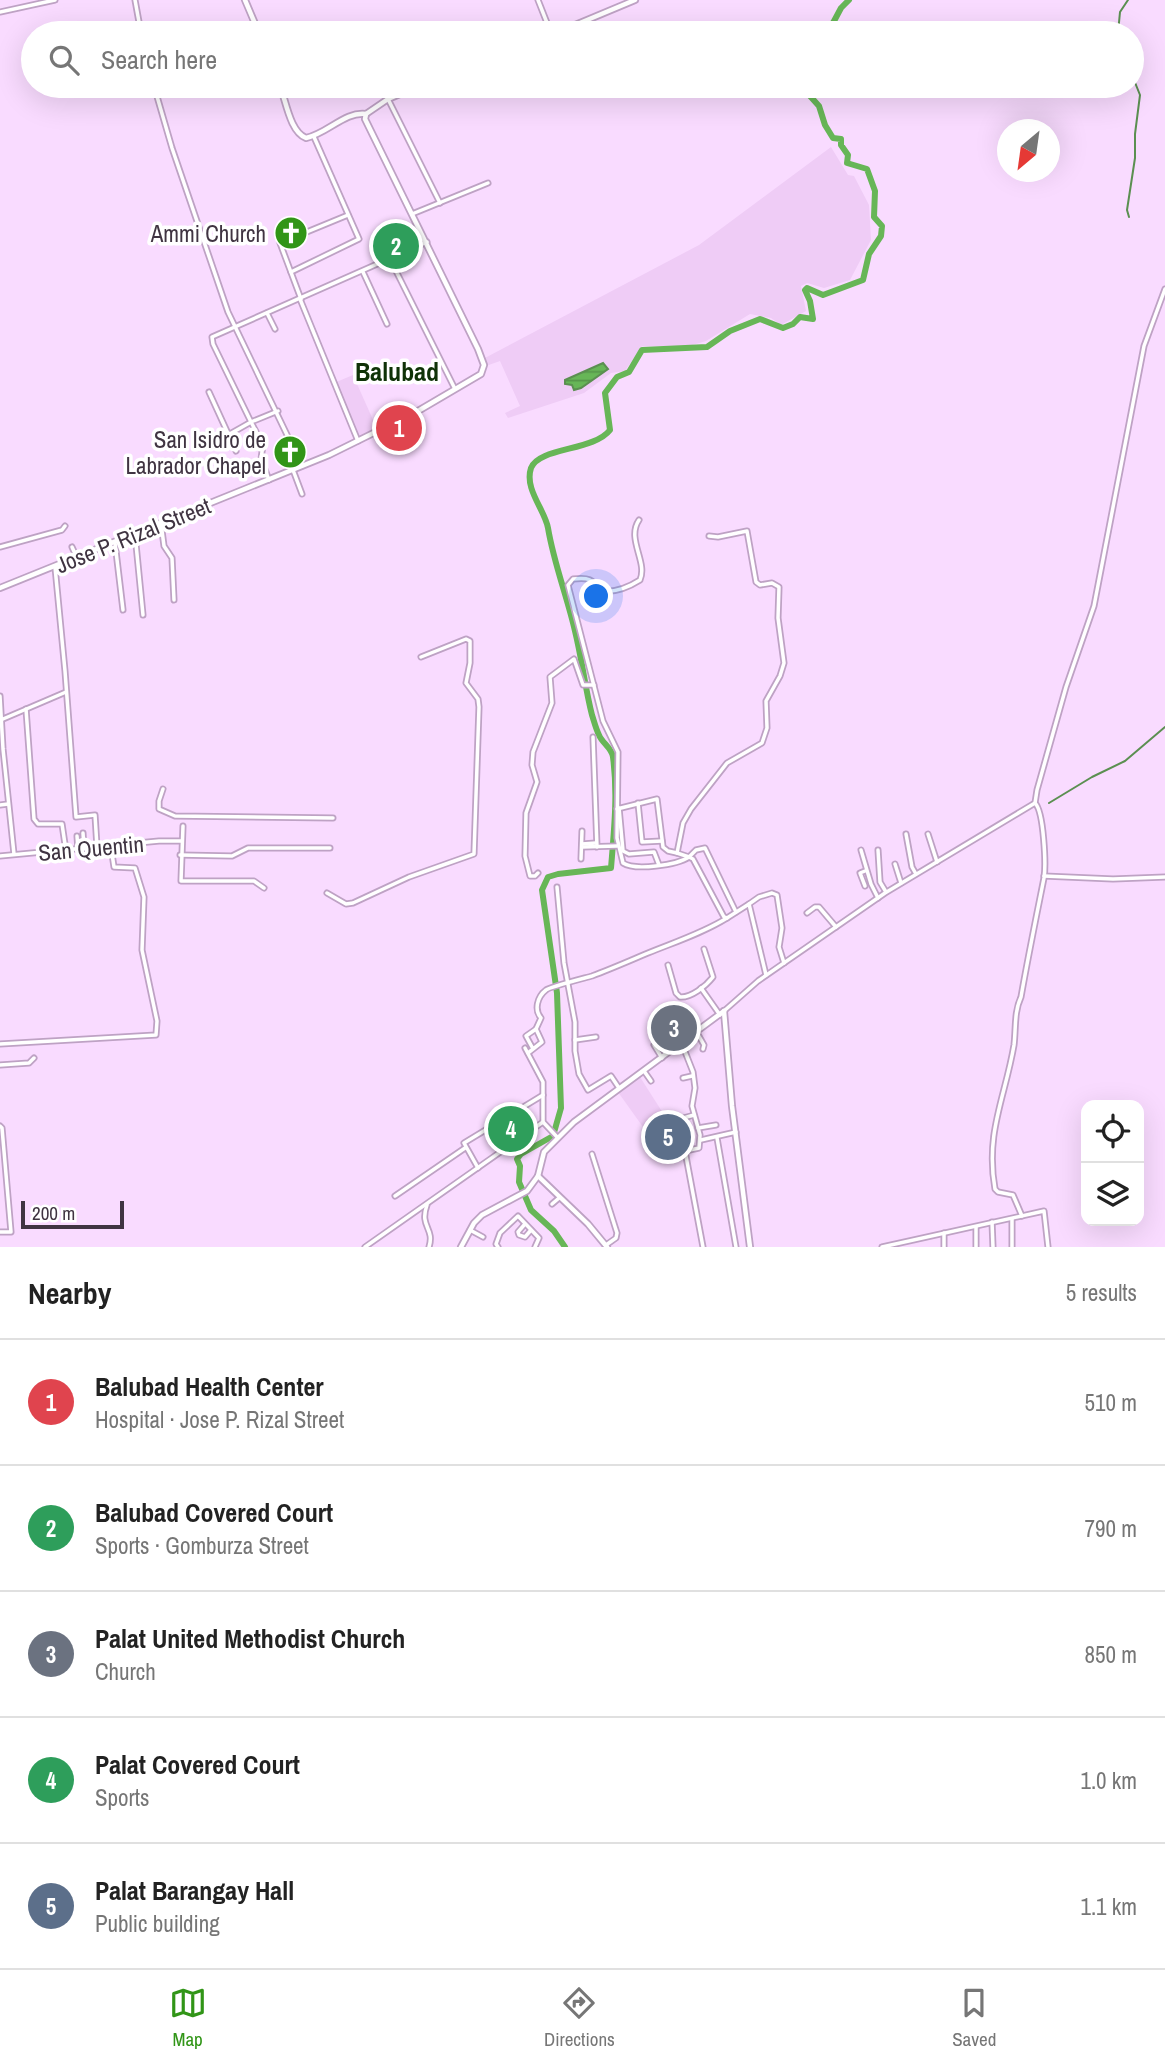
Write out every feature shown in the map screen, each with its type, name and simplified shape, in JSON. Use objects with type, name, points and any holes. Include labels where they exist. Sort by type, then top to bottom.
[{"type":"street","points":[[0,12],[55,0]]},
{"type":"street","points":[[135,0],[139,21]]},
{"type":"street","points":[[245,0],[254,21]]},
{"type":"street","points":[[538,0],[546,21]]},
{"type":"street","points":[[585,21],[635,0]]},
{"type":"street","points":[[157,98],[228,312],[278,411],[302,466]]},
{"type":"street","points":[[285,98],[299,135],[306,138],[356,114],[366,114],[388,99],[440,203]]},
{"type":"street","name":"Jose P. Rizal Street","points":[[0,588],[358,442],[479,377],[484,365],[427,242],[365,119],[366,114]]},
{"type":"street","points":[[291,272],[359,239],[314,136]]},
{"type":"street","points":[[411,214],[488,184]]},
{"type":"street","points":[[348,215],[280,243],[358,442]]},
{"type":"street","points":[[269,480],[261,459],[263,445],[212,337],[427,242]]},
{"type":"street","points":[[390,259],[456,390]]},
{"type":"street","points":[[363,272],[387,324]]},
{"type":"street","points":[[1035,803],[1066,687],[1094,606],[1144,346],[1165,289]]},
{"type":"street","points":[[267,313],[275,329]]},
{"type":"street","points":[[209,392],[236,451]]},
{"type":"street","points":[[228,435],[278,411]]},
{"type":"street","points":[[293,470],[302,494]]},
{"type":"street","points":[[639,520],[635,531],[642,572],[640,580],[626,588],[605,592],[600,591],[590,579],[571,580],[568,585],[590,685],[607,732],[618,752],[616,846],[626,866],[678,863],[696,850],[705,848],[736,912]]},
{"type":"street","points":[[161,523],[164,546],[172,558],[174,600]]},
{"type":"street","points":[[0,547],[62,530],[65,526]]},
{"type":"street","points":[[677,853],[683,823],[691,809],[727,763],[764,741],[768,718],[766,701],[784,663],[778,618],[779,587],[772,583],[760,585],[756,582],[748,531],[718,537],[709,536]]},
{"type":"street","points":[[135,534],[144,615]]},
{"type":"street","points":[[115,543],[123,610]]},
{"type":"street","points":[[72,547],[77,558]]},
{"type":"street","points":[[55,567],[76,817],[95,816],[96,847]]},
{"type":"street","points":[[327,893],[351,904],[409,877],[474,854],[479,706],[478,699],[466,683],[470,641],[466,639],[421,657]]},
{"type":"street","points":[[538,873],[530,876],[526,863],[526,813],[537,782],[532,765],[533,752],[552,704],[550,677],[574,659],[582,685],[590,685]]},
{"type":"street","points":[[1,721],[67,692]]},
{"type":"street","points":[[0,696],[1,734],[15,855]]},
{"type":"street","points":[[26,709],[35,822],[62,824],[66,851]]},
{"type":"street","points":[[593,737],[596,845]]},
{"type":"street","points":[[163,789],[159,809],[175,816],[333,818]]},
{"type":"street","points":[[618,808],[657,799],[665,850],[693,859],[727,918]]},
{"type":"street","points":[[638,803],[642,842],[662,841]]},
{"type":"street","points":[[461,1247],[482,1215],[522,1195],[538,1177],[544,1152],[555,1135],[682,1044],[766,975],[886,892],[1035,803]]},
{"type":"street","points":[[1022,1216],[1013,1195],[995,1189],[991,1170],[991,1143],[1014,1045],[1017,1006],[1044,876],[1041,818],[1039,807],[1035,803]]},
{"type":"street","points":[[0,805],[8,804]]},
{"type":"street","points":[[618,808],[623,851],[629,854],[654,852],[659,865]]},
{"type":"street","points":[[183,826],[180,855],[180,879],[183,882],[254,881],[264,888]]},
{"type":"street","points":[[581,859],[582,831]]},
{"type":"street","points":[[81,849],[83,833]]},
{"type":"street","points":[[906,834],[912,867],[916,874]]},
{"type":"street","points":[[928,834],[937,862]]},
{"type":"street","points":[[77,836],[81,849]]},
{"type":"street","name":"San Quentin","points":[[0,856],[181,841]]},
{"type":"street","points":[[0,1044],[156,1035],[157,1021],[142,950],[144,897],[135,868],[114,867],[111,846]]},
{"type":"street","points":[[582,846],[616,846]]},
{"type":"street","points":[[180,855],[232,856],[248,848],[330,848]]},
{"type":"street","points":[[861,850],[870,884],[878,898]]},
{"type":"street","points":[[878,850],[880,882],[886,892]]},
{"type":"street","points":[[895,864],[901,883]]},
{"type":"street","points":[[866,871],[860,873],[863,886],[870,884]]},
{"type":"street","points":[[1044,876],[1114,879],[1165,877]]},
{"type":"street","points":[[557,887],[568,984],[574,1012],[577,1063],[586,1089],[589,1090],[611,1076],[619,1088]]},
{"type":"street","points":[[532,1047],[526,1036],[536,1029],[541,1018],[537,1013],[539,998],[547,989],[623,964],[709,928],[760,897],[772,893],[777,895],[782,928],[779,947],[784,963]]},
{"type":"street","points":[[749,904],[766,975]]},
{"type":"street","points":[[807,913],[819,907],[836,927]]},
{"type":"street","points":[[668,965],[676,993],[685,998],[713,977],[704,949]]},
{"type":"street","points":[[701,988],[722,1013],[750,1247]]},
{"type":"street","points":[[692,1024],[704,1045],[703,1049]]},
{"type":"street","points":[[528,1053],[532,1047],[542,1042],[536,1029]]},
{"type":"street","points":[[575,1040],[596,1037]]},
{"type":"street","points":[[682,1044],[692,1068],[695,1088],[692,1106],[698,1128],[699,1148],[686,1150],[685,1153],[703,1247]]},
{"type":"street","points":[[654,1045],[662,1058]]},
{"type":"street","points":[[525,1048],[543,1082],[543,1122],[555,1135]]},
{"type":"street","points":[[0,1065],[29,1063],[34,1058]]},
{"type":"street","points":[[645,1071],[651,1081]]},
{"type":"street","points":[[683,1078],[692,1076]]},
{"type":"street","points":[[478,1168],[464,1143],[543,1095]]},
{"type":"street","points":[[669,1122],[694,1115]]},
{"type":"street","points":[[365,1247],[543,1122]]},
{"type":"street","points":[[698,1128],[716,1125]]},
{"type":"street","points":[[0,1126],[11,1232],[0,1232]]},
{"type":"street","points":[[700,1140],[736,1132]]},
{"type":"street","points":[[718,1138],[736,1247]]},
{"type":"street","points":[[395,1196],[465,1148]]},
{"type":"street","points":[[538,1177],[588,1224],[607,1246],[617,1233],[592,1154]]},
{"type":"street","points":[[552,1204],[559,1198]]},
{"type":"street","points":[[427,1203],[424,1225],[431,1233],[429,1247]]},
{"type":"street","points":[[882,1247],[1044,1211],[1046,1247]]},
{"type":"street","points":[[498,1247],[496,1244],[499,1233],[516,1217],[520,1217],[539,1240],[535,1247]]},
{"type":"street","points":[[1012,1219],[1012,1247]]},
{"type":"street","points":[[992,1222],[993,1247]]},
{"type":"street","points":[[525,1224],[518,1232],[519,1235],[525,1237],[531,1230]]},
{"type":"street","points":[[976,1227],[976,1247]]},
{"type":"street","points":[[470,1230],[483,1237]]},
{"type":"street","points":[[944,1233],[944,1247]]},
{"type":"street","points":[[909,1240],[910,1247]]},
{"type":"shaded area","points":[[831,147],[848,175],[854,176],[869,205],[871,240],[850,280],[824,288],[807,283],[801,286],[806,311],[781,325],[771,318],[750,314],[706,341],[689,346],[642,346],[625,371],[611,373],[584,393],[508,418],[505,413],[520,406],[500,361],[486,366],[483,359],[699,245]]},
{"type":"shaded area","points":[[603,363],[608,369],[581,388],[574,390],[572,385],[565,384],[565,380]]},
{"type":"shaded area","points":[[353,375],[378,431],[358,440],[334,383]]},
{"type":"shaded area","points":[[640,1077],[668,1121],[648,1134],[618,1092]]},
{"type":"waterway","points":[[834,21],[849,0]]},
{"type":"waterway","points":[[1119,21],[1120,12],[1128,0]]},
{"type":"waterway","points":[[565,1247],[554,1231],[531,1210],[519,1182],[520,1166],[517,1159],[553,1136],[561,1108],[557,993],[542,890],[548,877],[611,868],[615,785],[612,754],[600,738],[592,715],[575,631],[548,528],[530,484],[531,468],[544,456],[592,442],[610,430],[605,393],[617,377],[629,372],[642,350],[707,347],[730,331],[760,319],[783,328],[800,317],[813,319],[805,290],[807,288],[823,295],[863,280],[869,254],[881,236],[882,226],[874,217],[875,191],[867,169],[847,163],[848,155],[841,145],[841,139],[833,138],[825,125],[819,106],[812,98]]},
{"type":"waterway","points":[[1129,217],[1127,210],[1135,158],[1140,98]]},
{"type":"waterway","points":[[1049,803],[1125,761],[1165,727]]},
{"type":"place","name":"Ammi Church","points":[[291,233]]},
{"type":"place","name":"Balubad Covered Court","points":[[396,246]]},
{"type":"place","name":"Balubad Health Center","points":[[399,428]]},
{"type":"place","name":"San Isidro de Labrador Chapel","points":[[290,452]]},
{"type":"place","name":"Palat United Methodist Church","points":[[674,1028]]},
{"type":"place","name":"Palat Covered Court","points":[[511,1129]]},
{"type":"place","name":"Palat Barangay Hall","points":[[668,1137]]},
{"type":"district","name":"Balubad","points":[[397,371]]}]
